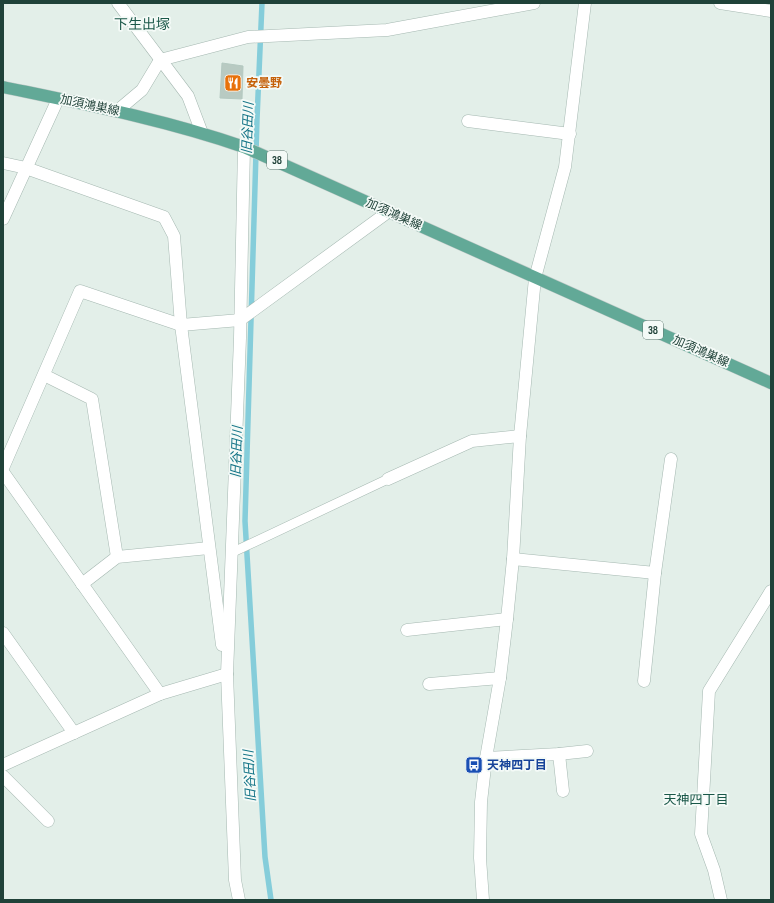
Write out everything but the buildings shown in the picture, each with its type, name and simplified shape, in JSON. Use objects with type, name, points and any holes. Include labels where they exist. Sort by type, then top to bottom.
[{"type":"main road","name":"加須鴻巣線","points":[[3,87],[117,111],[202,133],[244,147],[279,161],[388,212],[771,383]]},
{"type":"street","points":[[118,3],[188,96],[202,133]]},
{"type":"street","points":[[117,111],[142,90],[160,60],[248,37],[387,30],[468,9],[534,3]]},
{"type":"street","points":[[483,900],[480,858],[481,802],[486,758],[500,678],[507,619],[513,559],[520,436],[535,278],[565,167],[585,3]]},
{"type":"street","points":[[720,3],[771,11]]},
{"type":"street","points":[[3,219],[58,99]]},
{"type":"street","points":[[468,121],[570,134]]},
{"type":"street","points":[[238,900],[235,880],[226,674],[240,320],[244,147]]},
{"type":"street","points":[[3,163],[26,168],[164,216],[174,236],[181,325],[226,674]]},
{"type":"street","points":[[3,468],[80,291],[181,325],[240,320],[388,212]]},
{"type":"street","points":[[44,375],[92,399],[117,557]]},
{"type":"street","points":[[388,479],[472,441],[520,436]]},
{"type":"street","points":[[644,681],[655,573],[671,459]]},
{"type":"street","points":[[3,472],[160,694]]},
{"type":"street","points":[[82,584],[117,557],[209,548]]},
{"type":"street","points":[[513,559],[655,573]]},
{"type":"street","points":[[721,900],[714,870],[701,834],[710,691],[771,592]]},
{"type":"street","points":[[407,630],[507,619]]},
{"type":"street","points":[[3,633],[74,733]]},
{"type":"street","points":[[3,765],[160,694],[226,674]]},
{"type":"street","points":[[429,684],[500,678]]},
{"type":"street","points":[[486,758],[588,751]]},
{"type":"street","points":[[558,754],[563,791]]},
{"type":"street","points":[[3,776],[48,821]]},
{"type":"lane","points":[[231,553],[388,479]]},
{"type":"waterway","name":"旧谷田川","points":[[262,3],[245,521],[265,857],[271,900]]},
{"type":"place","name":"安曇野","points":[[233,83]]},
{"type":"place","name":"天神四丁目","points":[[474,765]]},
{"type":"district","name":"下生出塚","points":[[142,24]]},
{"type":"district","name":"天神四丁目","points":[[696,799]]}]
